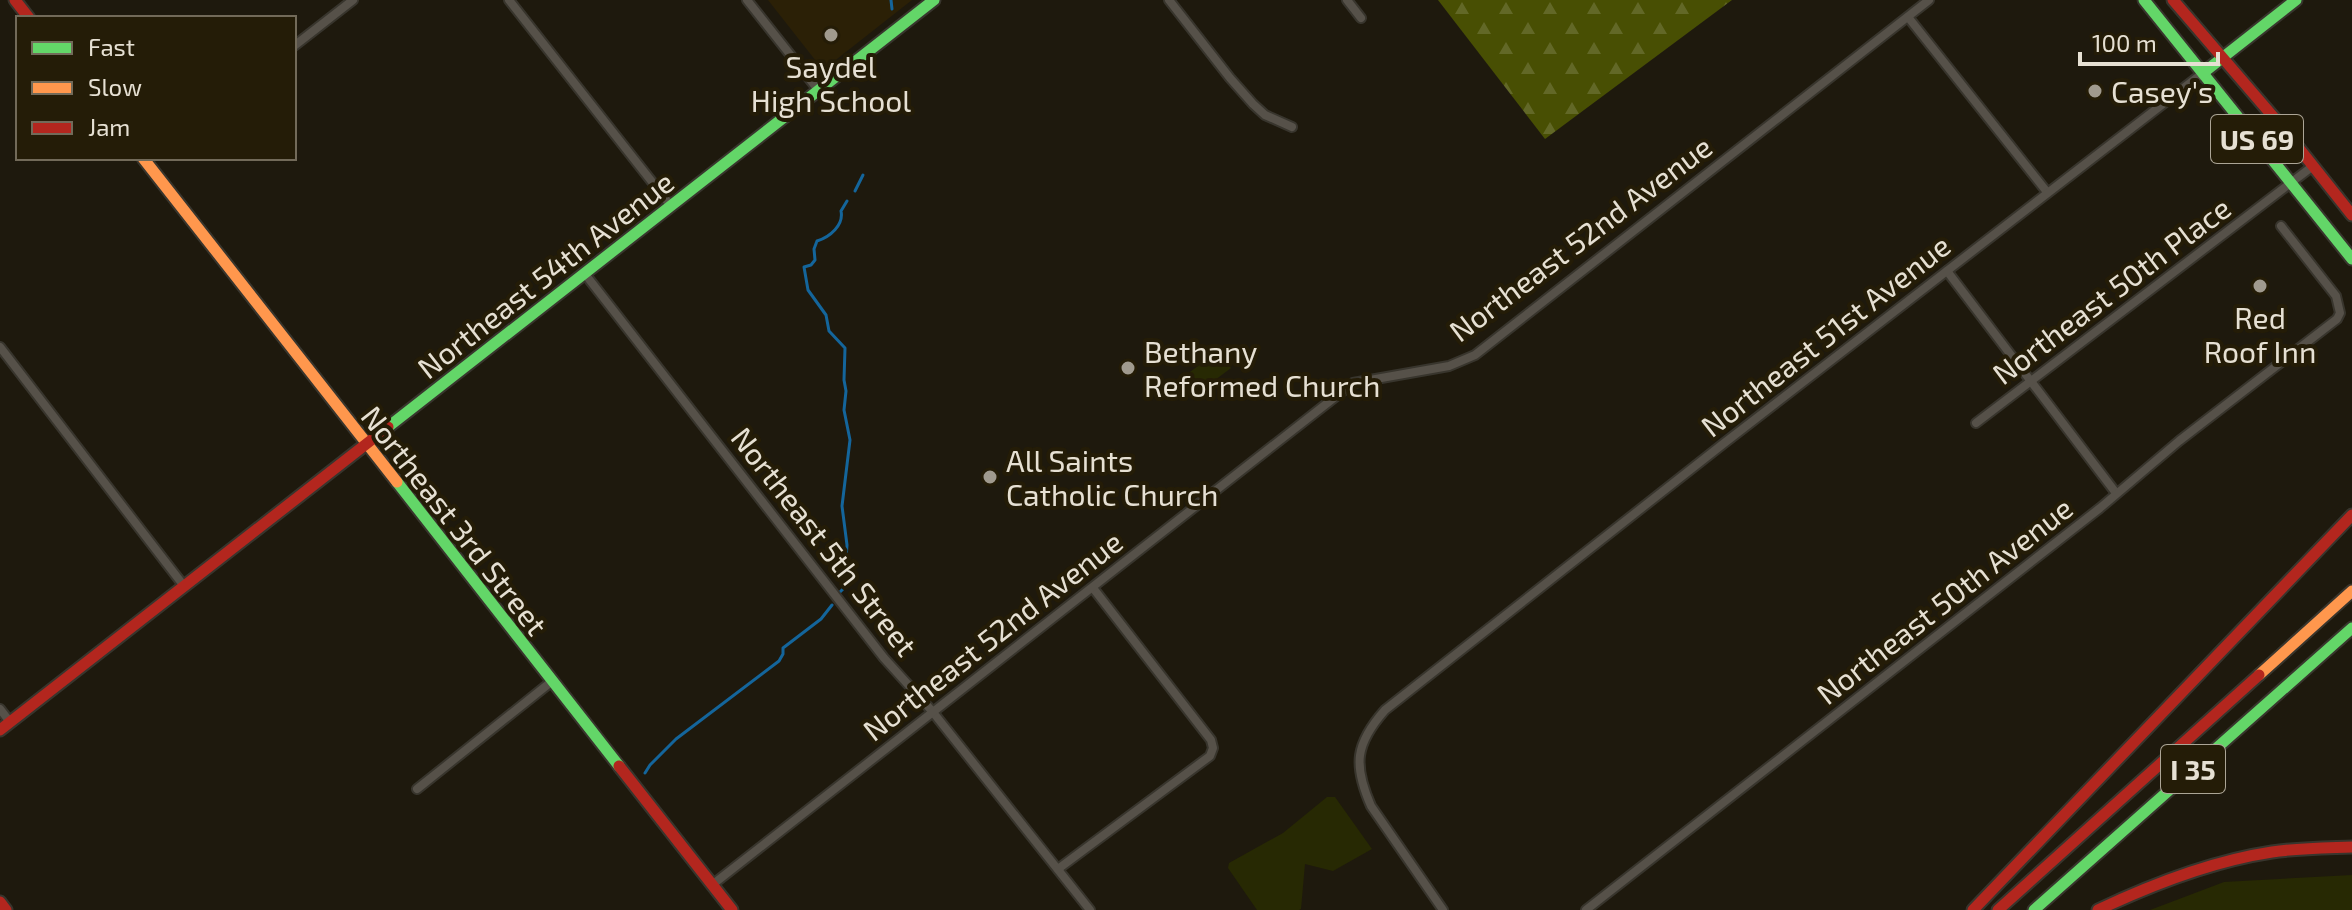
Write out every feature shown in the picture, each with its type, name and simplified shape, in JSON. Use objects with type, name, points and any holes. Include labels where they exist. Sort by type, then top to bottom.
[{"type":"main road","points":[[15,0],[27,16]]},
{"type":"main road","name":"Northeast 54th Avenue","points":[[0,730],[934,0]]},
{"type":"main road","name":"US 69","points":[[2144,0],[2352,259]]},
{"type":"main road","name":"US 69","points":[[2173,0],[2352,215]]},
{"type":"main road","name":"Northeast 51st Avenue","points":[[2203,73],[2296,0]]},
{"type":"main road","name":"Northeast 3rd Street","points":[[147,160],[551,682],[732,910]]},
{"type":"main road","points":[[1973,910],[2352,515]]},
{"type":"main road","points":[[1998,910],[2352,591]]},
{"type":"main road","name":"I 35","points":[[2034,910],[2352,628]]},
{"type":"main road","points":[[2098,910],[2143,890],[2223,863],[2293,849],[2352,847]]},
{"type":"main road","points":[[0,902],[6,910]]},
{"type":"street","points":[[296,44],[353,0]]},
{"type":"street","points":[[509,0],[671,206]]},
{"type":"street","points":[[747,0],[819,91]]},
{"type":"street","points":[[1169,0],[1253,104],[1265,115],[1292,127]]},
{"type":"street","points":[[1347,0],[1361,18]]},
{"type":"street","name":"Northeast 52nd Avenue","points":[[712,885],[1353,383],[1449,366],[1475,355],[1929,0]]},
{"type":"street","points":[[1908,17],[2047,192]]},
{"type":"street","name":"Northeast 51st Avenue","points":[[1443,910],[1371,806],[1363,789],[1359,773],[1362,742],[1385,710],[2203,73]]},
{"type":"street","name":"Northeast 50th Place","points":[[1976,423],[2313,166]]},
{"type":"street","name":"Northeast 50th Avenue","points":[[1586,910],[2330,325],[2340,313],[2336,296],[2281,226]]},
{"type":"street","points":[[1947,271],[2116,493]]},
{"type":"street","name":"Northeast 5th Street","points":[[585,274],[884,658],[932,711],[1090,910]]},
{"type":"street","points":[[0,347],[184,586]]},
{"type":"street","points":[[1058,869],[1210,756],[1213,748],[1211,740],[1093,588]]},
{"type":"street","points":[[417,789],[551,682]]},
{"type":"street","points":[[0,709],[10,722]]},
{"type":"shaded area","name":"Saydel High School","points":[[768,0],[912,0],[823,70]]},
{"type":"green space","points":[[1438,0],[1732,0],[1545,139]]},
{"type":"green space","points":[[1218,351],[1231,368],[1203,389],[1190,372]]},
{"type":"green space","points":[[1327,797],[1335,797],[1372,849],[1333,871],[1305,864],[1301,909],[1257,910],[1228,868],[1229,863],[1283,833]]},
{"type":"green space","points":[[2352,875],[2352,910],[2150,910],[2224,882]]},
{"type":"waterway","points":[[891,0],[892,9]]},
{"type":"waterway","points":[[855,191],[863,175]]},
{"type":"waterway","points":[[840,592],[844,588],[847,545],[842,506],[850,440],[844,410],[845,348],[829,331],[826,315],[808,290],[804,267],[815,260],[817,241],[827,237],[838,226],[847,201]]},
{"type":"waterway","points":[[645,773],[676,739],[779,661],[783,648],[821,619],[832,605]]},
{"type":"traffic: fast","points":[[388,427],[934,0]]},
{"type":"traffic: fast","points":[[2144,0],[2352,259]]},
{"type":"traffic: fast","points":[[2203,73],[2296,0]]},
{"type":"traffic: fast","points":[[397,482],[619,766]]},
{"type":"traffic: fast","points":[[2034,910],[2352,628]]},
{"type":"traffic: slow","points":[[145,160],[397,482]]},
{"type":"traffic: slow","points":[[2259,675],[2352,591]]},
{"type":"traffic: jam","points":[[15,0],[27,16]]},
{"type":"traffic: jam","points":[[2173,0],[2282,127],[2352,215]]},
{"type":"traffic: jam","points":[[0,730],[388,427]]},
{"type":"traffic: jam","points":[[1973,910],[2352,515]]},
{"type":"traffic: jam","points":[[1998,910],[2259,675]]},
{"type":"traffic: jam","points":[[619,766],[732,910]]},
{"type":"traffic: jam","points":[[2098,910],[2161,883],[2227,861],[2282,851],[2352,847]]},
{"type":"traffic: jam","points":[[0,902],[6,910]]},
{"type":"place","name":"Saydel High School","points":[[831,35]]},
{"type":"place","name":"Casey's","points":[[2095,91]]},
{"type":"place","name":"Red Roof Inn","points":[[2260,286]]},
{"type":"place","name":"Bethany Reformed Church","points":[[1128,368]]},
{"type":"place","name":"All Saints Catholic Church","points":[[990,477]]}]
